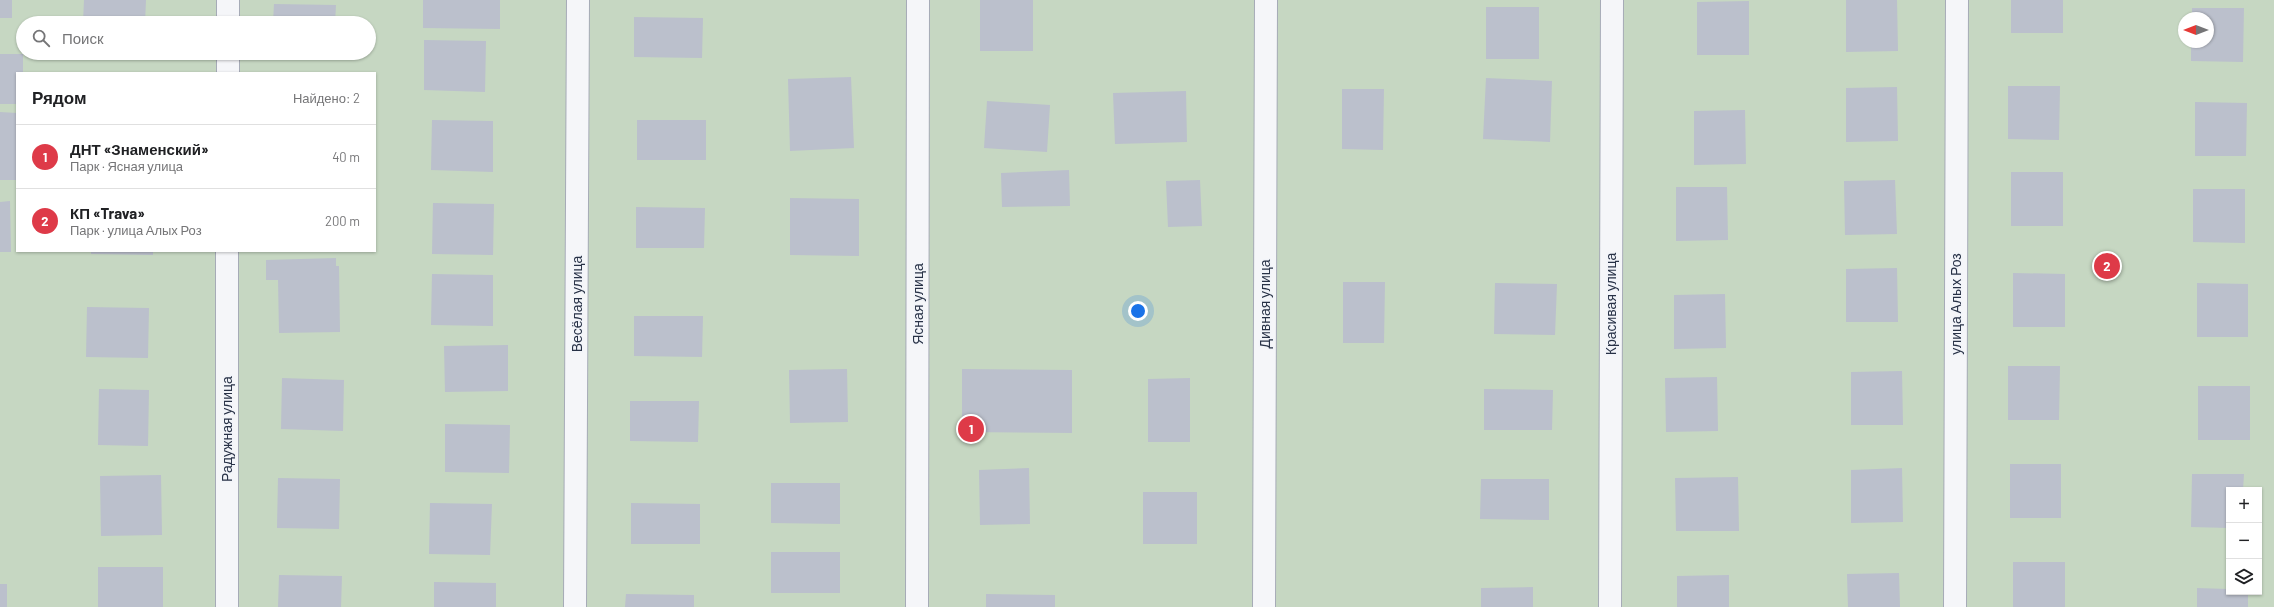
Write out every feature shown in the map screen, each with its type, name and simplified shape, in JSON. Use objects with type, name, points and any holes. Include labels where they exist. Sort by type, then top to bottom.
[{"type":"street","points":[[228,0],[228,16]]},
{"type":"street","name":"Весёлая улица","points":[[575,607],[578,0]]},
{"type":"street","name":"Ясная улица","points":[[917,607],[918,0]]},
{"type":"street","name":"Дивная улица","points":[[1264,607],[1266,0]]},
{"type":"street","name":"Красивая улица","points":[[1610,607],[1612,0]]},
{"type":"street","name":"улица Алых Роз","points":[[1955,607],[1957,0]]},
{"type":"street","points":[[228,60],[228,72]]},
{"type":"street","name":"Радужная улица","points":[[226,607],[227,252]]},
{"type":"green space","points":[[0,0],[2274,0],[2274,607],[0,607]]},
{"type":"building","points":[[0,0],[12,0],[12,18],[0,18]]},
{"type":"building","points":[[84,0],[146,0],[145,16],[83,16]]},
{"type":"building","points":[[423,0],[500,0],[500,29],[423,28]]},
{"type":"building","points":[[980,0],[1033,0],[1033,51],[980,51]]},
{"type":"building","points":[[1846,0],[1897,0],[1898,51],[1846,52]]},
{"type":"building","points":[[2011,0],[2063,0],[2063,33],[2011,33]]},
{"type":"building","points":[[1749,1],[1749,55],[1697,55],[1697,2]]},
{"type":"building","points":[[274,4],[336,5],[335,16],[273,16]]},
{"type":"building","points":[[1486,7],[1539,7],[1539,59],[1486,59]]},
{"type":"building","points":[[2192,8],[2244,8],[2243,62],[2191,61],[2191,48],[2214,48],[2214,12],[2192,12]]},
{"type":"building","points":[[634,17],[703,18],[702,58],[634,57]]},
{"type":"building","points":[[424,40],[486,41],[485,92],[424,90]]},
{"type":"building","points":[[0,54],[16,54],[16,60],[23,60],[23,72],[16,72],[16,104],[0,104]]},
{"type":"building","points":[[851,77],[854,148],[790,151],[788,79]]},
{"type":"building","points":[[1486,78],[1552,81],[1550,142],[1483,139]]},
{"type":"building","points":[[2008,86],[2060,86],[2059,140],[2008,139]]},
{"type":"building","points":[[1897,87],[1898,141],[1846,142],[1846,88]]},
{"type":"building","points":[[1342,89],[1384,89],[1383,150],[1342,149]]},
{"type":"building","points":[[1186,91],[1187,142],[1115,144],[1113,93]]},
{"type":"building","points":[[987,101],[1050,105],[1047,152],[984,148]]},
{"type":"building","points":[[2195,102],[2247,103],[2246,156],[2195,156]]},
{"type":"building","points":[[1745,110],[1746,164],[1694,165],[1694,111]]},
{"type":"building","points":[[0,112],[16,113],[16,180],[0,180]]},
{"type":"building","points":[[432,120],[493,121],[493,172],[431,170]]},
{"type":"building","points":[[637,120],[706,120],[706,160],[637,160]]},
{"type":"building","points":[[1069,170],[1070,206],[1002,207],[1001,173]]},
{"type":"building","points":[[2011,172],[2063,172],[2063,226],[2011,226]]},
{"type":"building","points":[[1200,180],[1202,226],[1168,227],[1166,181]]},
{"type":"building","points":[[1895,180],[1897,234],[1845,235],[1844,181]]},
{"type":"building","points":[[1676,187],[1727,187],[1728,240],[1676,241]]},
{"type":"building","points":[[2193,189],[2245,189],[2245,243],[2193,242]]},
{"type":"building","points":[[790,198],[859,199],[859,256],[790,255]]},
{"type":"building","points":[[10,201],[11,252],[0,252],[0,202]]},
{"type":"building","points":[[433,203],[494,204],[493,255],[432,254]]},
{"type":"building","points":[[636,207],[705,208],[704,248],[636,248]]},
{"type":"building","points":[[91,252],[153,252],[153,255],[91,254]]},
{"type":"building","points":[[336,258],[336,266],[339,266],[340,332],[279,333],[278,280],[266,280],[266,260]]},
{"type":"building","points":[[1897,268],[1898,322],[1846,322],[1846,269]]},
{"type":"building","points":[[2013,273],[2065,274],[2065,327],[2013,327]]},
{"type":"building","points":[[432,274],[493,275],[493,326],[431,325]]},
{"type":"building","points":[[1343,282],[1385,282],[1384,343],[1343,343]]},
{"type":"building","points":[[1495,283],[1557,284],[1555,335],[1494,334]]},
{"type":"building","points":[[2197,283],[2248,284],[2248,337],[2197,337]]},
{"type":"building","points":[[1725,294],[1726,348],[1674,349],[1674,295]]},
{"type":"building","points":[[87,307],[149,308],[148,358],[86,357]]},
{"type":"building","points":[[634,316],[703,316],[702,357],[634,356]]},
{"type":"building","points":[[508,345],[508,391],[445,392],[444,346]]},
{"type":"building","points":[[2008,366],[2060,366],[2059,420],[2008,420]]},
{"type":"building","points":[[847,369],[848,422],[790,423],[789,370]]},
{"type":"building","points":[[962,369],[1072,370],[1072,433],[962,432]]},
{"type":"building","points":[[1902,371],[1903,425],[1851,425],[1851,372]]},
{"type":"building","points":[[1717,377],[1718,431],[1666,432],[1665,378]]},
{"type":"building","points":[[282,378],[344,380],[343,431],[281,429]]},
{"type":"building","points":[[1190,378],[1190,442],[1148,442],[1148,379]]},
{"type":"building","points":[[2198,386],[2250,386],[2250,440],[2198,440]]},
{"type":"building","points":[[99,389],[149,390],[148,446],[98,445]]},
{"type":"building","points":[[1484,389],[1553,390],[1552,430],[1484,430]]},
{"type":"building","points":[[630,401],[699,401],[698,442],[630,441]]},
{"type":"building","points":[[445,424],[510,425],[509,473],[445,472]]},
{"type":"building","points":[[2010,464],[2061,464],[2061,518],[2010,518]]},
{"type":"building","points":[[1029,468],[1030,524],[980,525],[979,470]]},
{"type":"building","points":[[1902,468],[1903,522],[1851,523],[1851,470]]},
{"type":"building","points":[[2192,474],[2244,474],[2243,487],[2226,487],[2226,528],[2191,527]]},
{"type":"building","points":[[161,475],[162,535],[101,536],[100,476]]},
{"type":"building","points":[[1738,477],[1739,531],[1676,531],[1675,478]]},
{"type":"building","points":[[278,478],[340,479],[339,529],[277,528]]},
{"type":"building","points":[[1481,479],[1549,479],[1549,520],[1480,519]]},
{"type":"building","points":[[771,483],[840,483],[840,524],[771,523]]},
{"type":"building","points":[[1143,492],[1197,492],[1197,544],[1143,544]]},
{"type":"building","points":[[430,503],[492,504],[490,555],[429,554]]},
{"type":"building","points":[[631,503],[700,504],[700,544],[631,544]]},
{"type":"building","points":[[771,552],[840,552],[840,593],[771,593]]},
{"type":"building","points":[[2013,562],[2065,562],[2065,607],[2013,607]]},
{"type":"building","points":[[98,567],[163,567],[163,607],[98,607]]},
{"type":"building","points":[[1899,573],[1900,607],[1848,607],[1847,574]]},
{"type":"building","points":[[279,575],[342,576],[341,607],[278,607]]},
{"type":"building","points":[[1729,575],[1729,607],[1677,607],[1677,576]]},
{"type":"building","points":[[434,582],[496,583],[496,607],[434,607]]},
{"type":"building","points":[[0,584],[7,584],[7,607],[0,607]]},
{"type":"building","points":[[1533,587],[1533,607],[1481,607],[1481,588]]},
{"type":"building","points":[[2197,588],[2226,589],[2226,595],[2248,595],[2248,607],[2197,607]]},
{"type":"building","points":[[626,594],[694,595],[694,607],[625,607]]},
{"type":"building","points":[[986,594],[1055,595],[1055,607],[986,607]]},
{"type":"place","name":"КП «Trava»","points":[[2107,266]]},
{"type":"place","name":"ДНТ «Знаменский»","points":[[971,429]]}]
